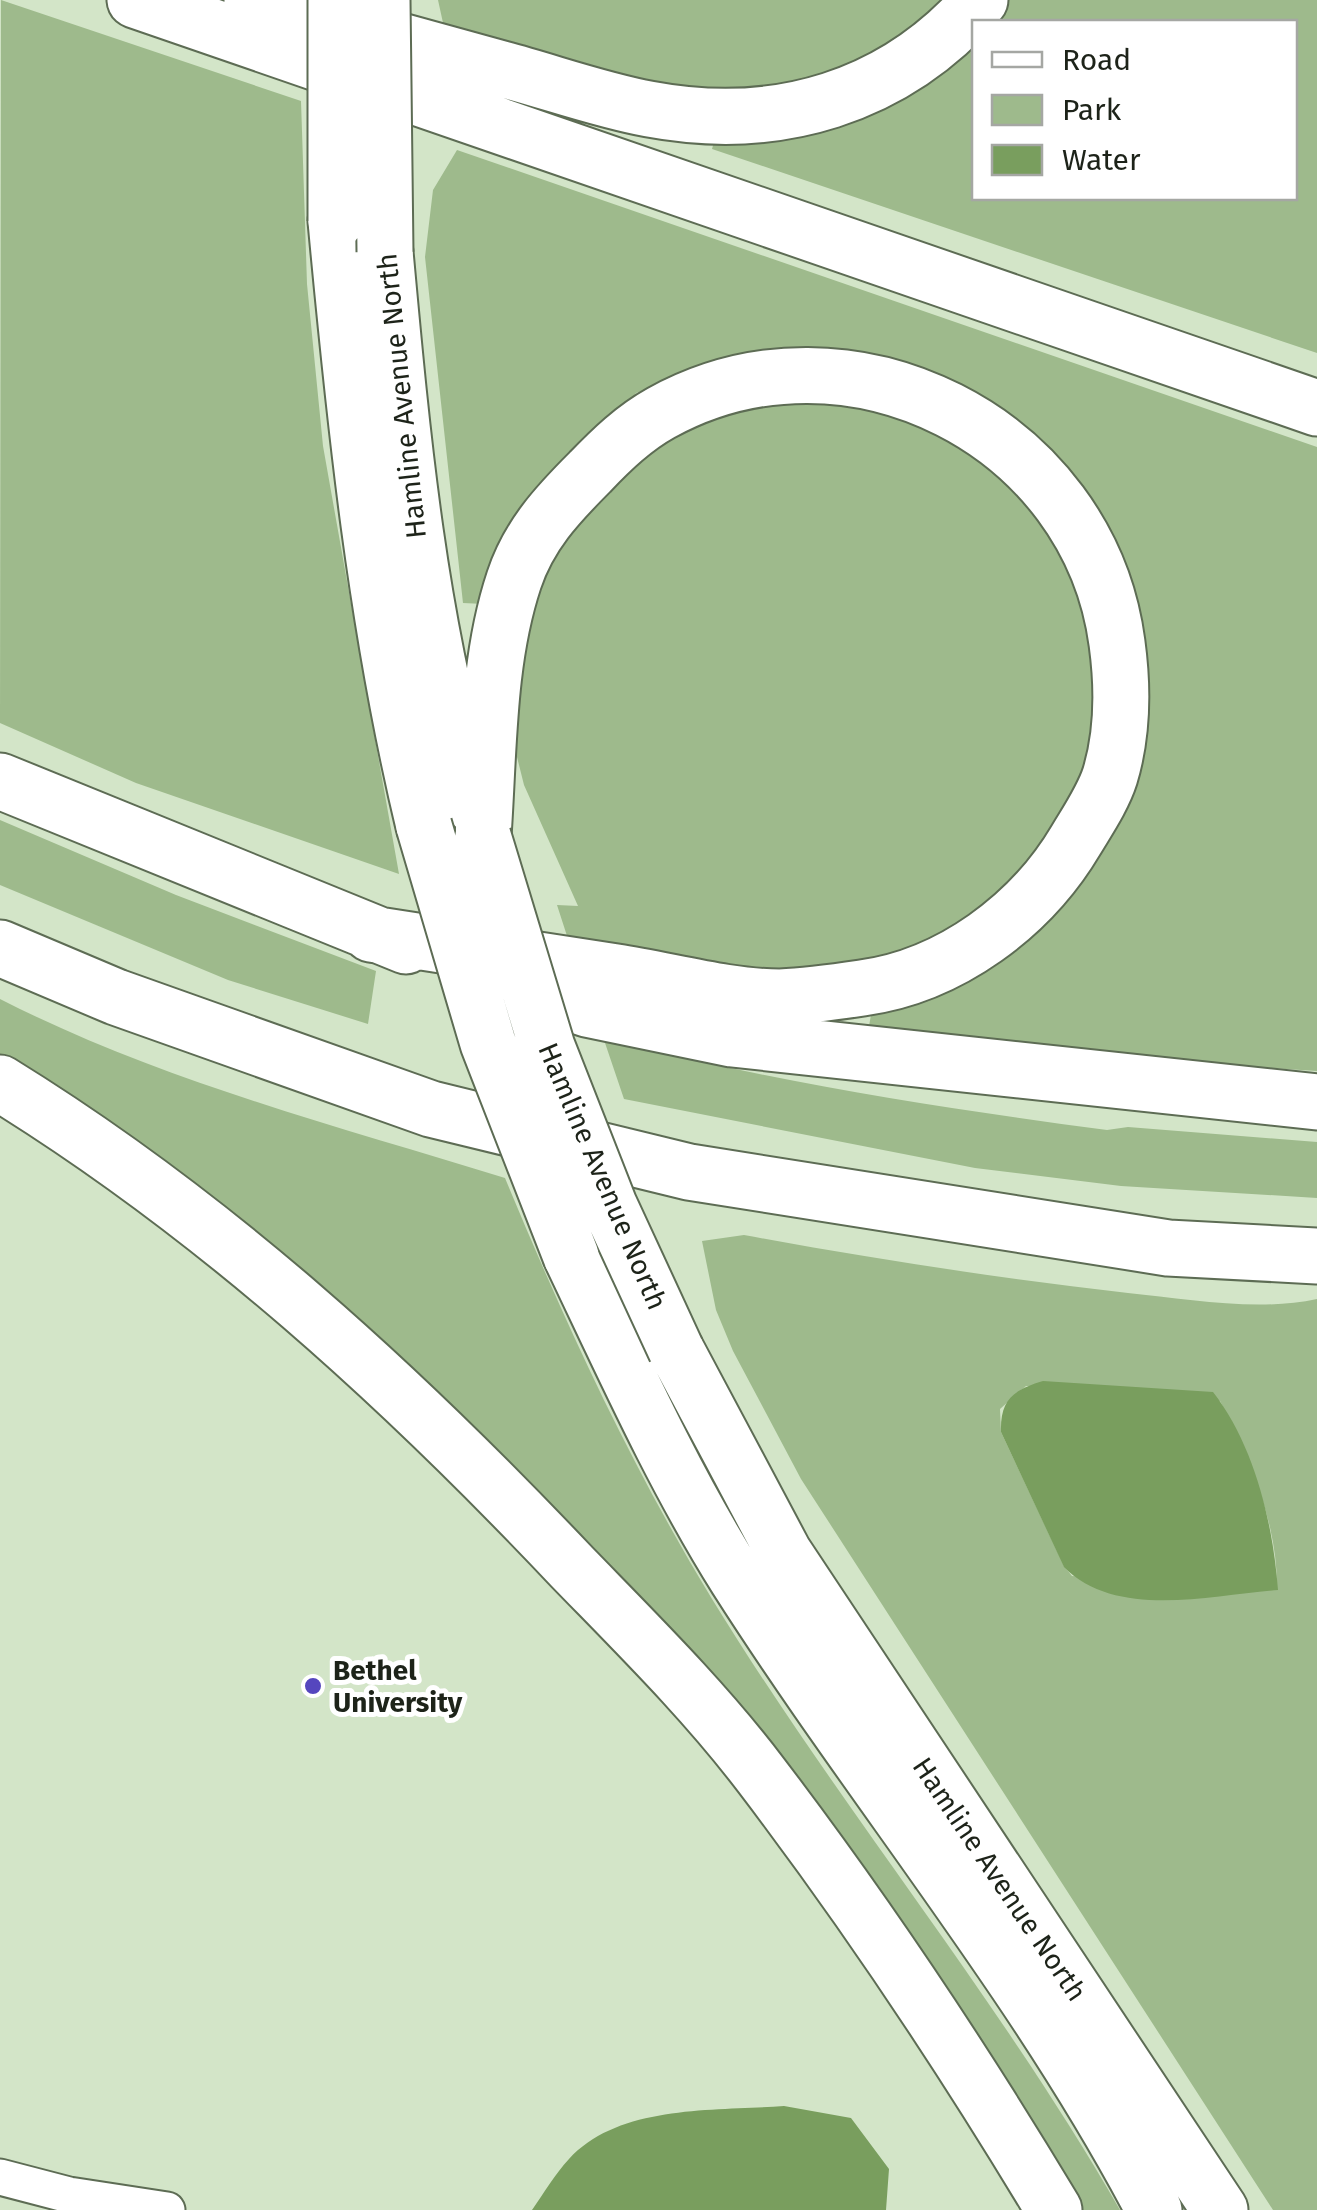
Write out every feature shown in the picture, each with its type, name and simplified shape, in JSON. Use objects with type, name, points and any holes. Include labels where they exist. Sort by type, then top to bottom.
[{"type":"highway","points":[[135,0],[1317,408]]},
{"type":"highway","points":[[252,0],[649,109],[730,118],[816,106],[882,81],[946,39],[980,0]]},
{"type":"highway","name":"Hamline Avenue North","points":[[336,0],[336,221],[356,437],[406,750],[424,826],[488,1042],[571,1256],[647,1416],[736,1576],[1083,2082],[1154,2210]]},
{"type":"highway","name":"Hamline Avenue North","points":[[382,0],[384,252],[402,442],[424,592],[453,736],[548,1047],[609,1204],[676,1350],[784,1552],[1220,2210]]},
{"type":"highway","points":[[371,934],[777,997],[869,987],[949,961],[996,931],[1034,898],[1067,855],[1109,779],[1120,725],[1121,675],[1108,592],[1092,548],[1054,495],[1011,450],[963,414],[899,389],[851,380],[763,380],[708,393],[662,412],[621,440],[545,517],[514,579],[497,654],[483,836]]},
{"type":"highway","points":[[0,780],[371,934],[587,1009],[732,1039],[1317,1102]]},
{"type":"highway","points":[[0,948],[133,1003],[431,1109],[689,1172],[1168,1248],[1317,1256]]},
{"type":"highway","points":[[0,1083],[242,1253],[339,1338],[522,1514],[672,1671],[759,1772],[877,1934],[1054,2210]]},
{"type":"street","points":[[0,2177],[70,2195],[167,2210]]},
{"type":"green space","points":[[1,0],[301,101],[307,284],[323,446],[399,874],[136,783],[0,723]]},
{"type":"green space","points":[[438,0],[953,0],[907,41],[807,86],[687,94],[445,32]]},
{"type":"green space","points":[[1001,0],[1317,0],[1317,353],[712,149],[716,135],[972,34],[972,200],[1297,200],[1297,20],[986,20]]},
{"type":"green space","points":[[457,150],[1317,447],[1317,1071],[1097,1057],[869,1026],[873,1004],[983,965],[1141,671],[985,403],[663,383],[636,393],[484,604],[463,603],[425,257],[433,190]]},
{"type":"green space","points":[[770,397],[881,402],[1027,486],[1098,618],[1098,746],[1028,877],[908,958],[764,975],[568,939],[557,905],[578,906],[524,785],[515,749],[512,696],[538,570],[640,448]]},
{"type":"green space","points":[[0,820],[176,895],[376,971],[368,1024],[228,980],[0,885]]},
{"type":"green space","points":[[0,999],[60,1028],[185,1078],[505,1178],[600,1392],[712,1599],[761,1677],[1023,2054],[1120,2210],[1074,2210],[859,1879],[65,1098],[0,1054]]},
{"type":"green space","points":[[603,1037],[790,1080],[979,1112],[1107,1130],[1128,1127],[1317,1142],[1317,1198],[1121,1186],[975,1168],[624,1099]]},
{"type":"green space","points":[[744,1235],[984,1274],[1199,1301],[1271,1304],[1317,1299],[1317,2210],[1273,2210],[801,1479],[733,1351],[716,1310],[702,1241]],"holes":[[[1026,1386],[1220,1401],[1260,1492],[1273,1541],[1277,1590],[1072,1576],[1001,1432],[1000,1409]]]},
{"type":"water","points":[[1043,1381],[1213,1392],[1228,1413],[1251,1461],[1272,1539],[1278,1590],[1195,1599],[1137,1599],[1110,1594],[1085,1583],[1064,1567],[1001,1432],[1003,1412],[1010,1398]]},
{"type":"water","points":[[784,2106],[851,2118],[889,2169],[886,2210],[532,2210],[569,2159],[614,2128],[641,2119],[699,2110]]},
{"type":"place","name":"Bethel University","points":[[313,1686]]}]
